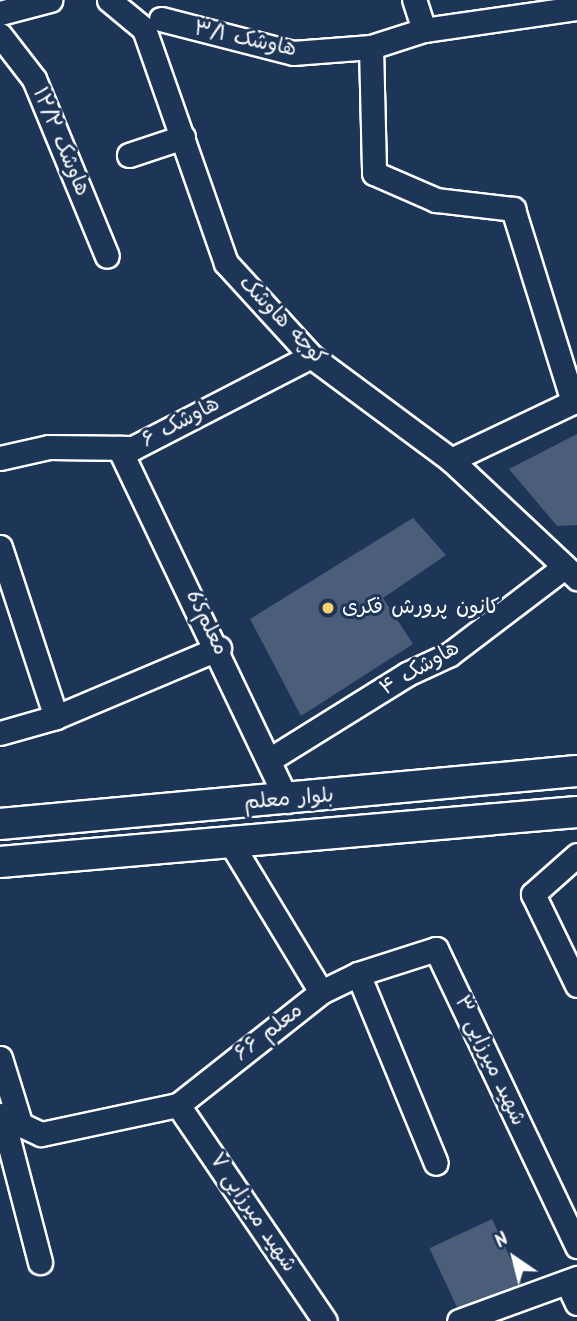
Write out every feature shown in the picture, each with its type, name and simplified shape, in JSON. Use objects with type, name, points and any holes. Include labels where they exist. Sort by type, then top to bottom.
[{"type":"main road","name":"بلوار معلم","points":[[0,824],[287,800],[577,771]]},
{"type":"main road","name":"بلوار معلم","points":[[0,862],[577,812]]},
{"type":"street","points":[[0,13],[50,0]]},
{"type":"street","points":[[109,0],[155,16]]},
{"type":"street","points":[[414,0],[424,30]]},
{"type":"street","name":"هاوشک ۳/۱","points":[[155,16],[293,53],[371,47],[424,30],[577,8]]},
{"type":"street","name":"کوچه هاوشک","points":[[155,16],[183,137],[226,263],[311,356],[451,460],[570,573]]},
{"type":"street","name":"هاوشک ۱۲/۲","points":[[0,35],[34,79],[107,256]]},
{"type":"street","points":[[371,47],[374,173],[436,200],[513,209],[575,401],[451,460]]},
{"type":"street","points":[[129,155],[183,137]]},
{"type":"street","name":"هاوشک ۶","points":[[0,458],[49,447],[133,448],[311,356]]},
{"type":"street","name":"معلم65","points":[[119,448],[219,648],[287,800]]},
{"type":"street","points":[[0,547],[56,717]]},
{"type":"street","name":"هاوشک ۴","points":[[270,760],[407,674],[450,654],[570,573]]},
{"type":"street","points":[[0,733],[56,717],[219,648]]},
{"type":"street","name":"معلم ۶۶","points":[[178,1105],[321,992],[230,842]]},
{"type":"street","points":[[577,855],[533,894],[577,985]]},
{"type":"street","name":"شهید میرزایی ۳","points":[[358,974],[436,950],[577,1246]]},
{"type":"street","points":[[321,992],[358,974],[436,1163]]},
{"type":"street","points":[[0,1058],[8,1119],[40,1262]]},
{"type":"street","points":[[8,1119],[41,1135],[178,1105]]},
{"type":"street","name":"شهید میرزایی ۷","points":[[178,1105],[326,1321]]},
{"type":"street","points":[[459,1321],[572,1280],[577,1303]]},
{"type":"building","points":[[577,434],[577,525],[557,526],[509,469]]},
{"type":"building","name":"کانون پرورش فکری","points":[[413,518],[446,555],[383,598],[413,644],[301,716],[250,619]]},
{"type":"building","points":[[492,1219],[522,1283],[459,1313],[429,1248]]},
{"type":"place","name":"کانون پرورش فکری","points":[[328,608]]}]
